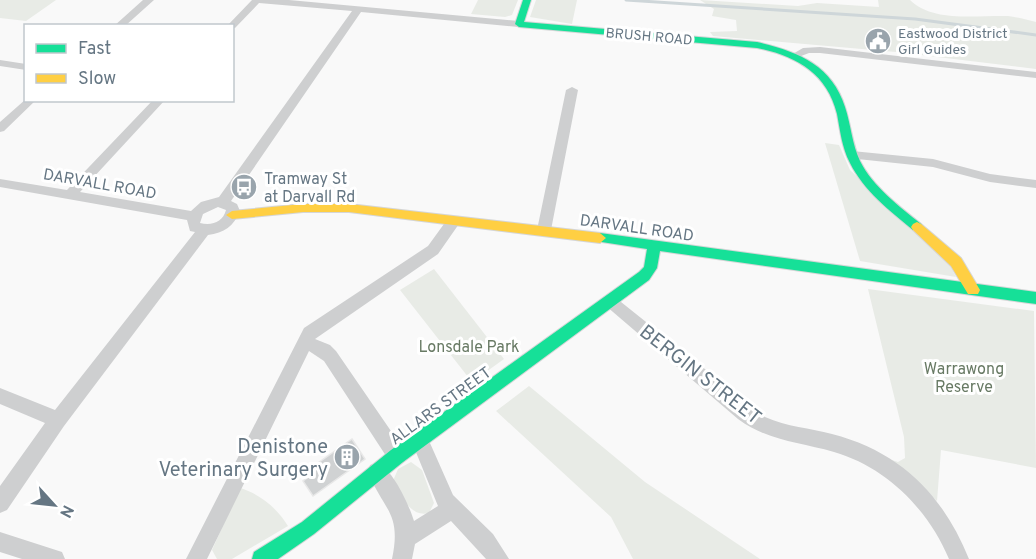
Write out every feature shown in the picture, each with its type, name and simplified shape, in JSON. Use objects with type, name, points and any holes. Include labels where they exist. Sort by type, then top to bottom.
[{"type":"street","points":[[121,24],[149,0]]},
{"type":"street","points":[[234,24],[258,0]]},
{"type":"street","name":"BRUSH ROAD","points":[[258,0],[757,45],[796,55],[807,50],[820,50],[1036,75]]},
{"type":"street","points":[[519,24],[527,0]]},
{"type":"street","points":[[223,202],[358,10]]},
{"type":"street","points":[[796,55],[815,66],[828,80],[852,155],[864,177],[955,260],[973,290]]},
{"type":"street","points":[[0,63],[24,67]]},
{"type":"street","points":[[544,230],[572,90]]},
{"type":"street","points":[[0,128],[29,102]]},
{"type":"street","points":[[70,194],[158,102]]},
{"type":"street","points":[[852,155],[939,164],[985,177],[1036,184]]},
{"type":"street","name":"DARVALL ROAD","points":[[0,183],[70,194],[199,223]]},
{"type":"street","points":[[0,503],[199,223],[206,205],[223,202],[232,207],[232,215],[219,227],[199,223]]},
{"type":"street","name":"DARVALL ROAD","points":[[232,215],[303,208],[349,208],[544,230],[1036,298]]},
{"type":"street","points":[[196,559],[241,475],[304,342],[316,329],[433,250],[454,221]]},
{"type":"street","name":"ALLARS STREET","points":[[261,559],[308,528],[397,456],[644,276],[652,261],[654,247]]},
{"type":"street","name":"BERGIN STREET","points":[[611,302],[761,424],[791,437],[829,442],[851,449],[894,472],[937,517],[950,537],[959,559]]},
{"type":"street","points":[[304,342],[324,350],[330,356],[397,456]]},
{"type":"street","points":[[0,396],[58,420]]},
{"type":"street","points":[[420,440],[446,502],[486,541],[499,559]]},
{"type":"street","points":[[377,472],[405,515],[408,537],[402,559]]},
{"type":"street","points":[[408,537],[453,508]]},
{"type":"street","points":[[0,542],[55,559]]},
{"type":"green space","points":[[0,0],[56,0],[26,21],[0,18]]},
{"type":"green space","points":[[478,0],[518,0],[512,15],[505,17],[471,14]]},
{"type":"green space","points":[[536,0],[577,0],[572,24],[530,17]]},
{"type":"green space","points":[[700,0],[798,6],[817,3],[879,7],[878,0],[910,0],[931,12],[943,15],[1015,17],[1036,22],[1036,69],[896,52],[713,36],[710,32],[737,31],[736,20],[712,16],[714,9]]},
{"type":"green space","points":[[825,143],[839,145],[850,170],[948,262],[956,277],[860,261]]},
{"type":"green space","name":"Lonsdale Park","points":[[434,269],[504,359],[472,382],[400,290]]},
{"type":"green space","name":"Warrawong Reserve","points":[[868,289],[1034,311],[1036,468],[941,450],[937,501],[889,459],[898,462],[905,458],[904,437]]},
{"type":"green space","points":[[529,386],[645,482],[760,559],[633,559],[611,517],[496,411]]},
{"type":"green space","points":[[411,462],[422,470],[434,503],[429,513],[422,514],[411,509],[393,481],[398,469]]},
{"type":"green space","points":[[240,488],[267,502],[288,526],[232,559],[217,559],[212,550]]},
{"type":"building","points":[[352,439],[365,459],[313,496],[303,481],[311,475],[308,470]]},
{"type":"waterway","points":[[626,0],[915,19],[1036,35]]},
{"type":"traffic: fast","points":[[527,0],[519,24],[757,45],[785,52],[809,63],[819,71],[835,93],[852,154],[859,170],[882,197],[917,227]]},
{"type":"traffic: fast","points":[[600,238],[1036,298]]},
{"type":"traffic: fast","points":[[261,559],[308,528],[397,456],[644,276],[650,268],[654,247]]},
{"type":"traffic: slow","points":[[232,215],[303,208],[349,208],[600,238]]},
{"type":"traffic: slow","points":[[917,227],[956,262],[973,290]]},
{"type":"place","name":"Eastwood District Girl Guides","points":[[878,41]]},
{"type":"place","name":"Tramway St at Darvall Rd","points":[[244,187]]},
{"type":"place","name":"Denistone Veterinary Surgery","points":[[347,457]]}]
